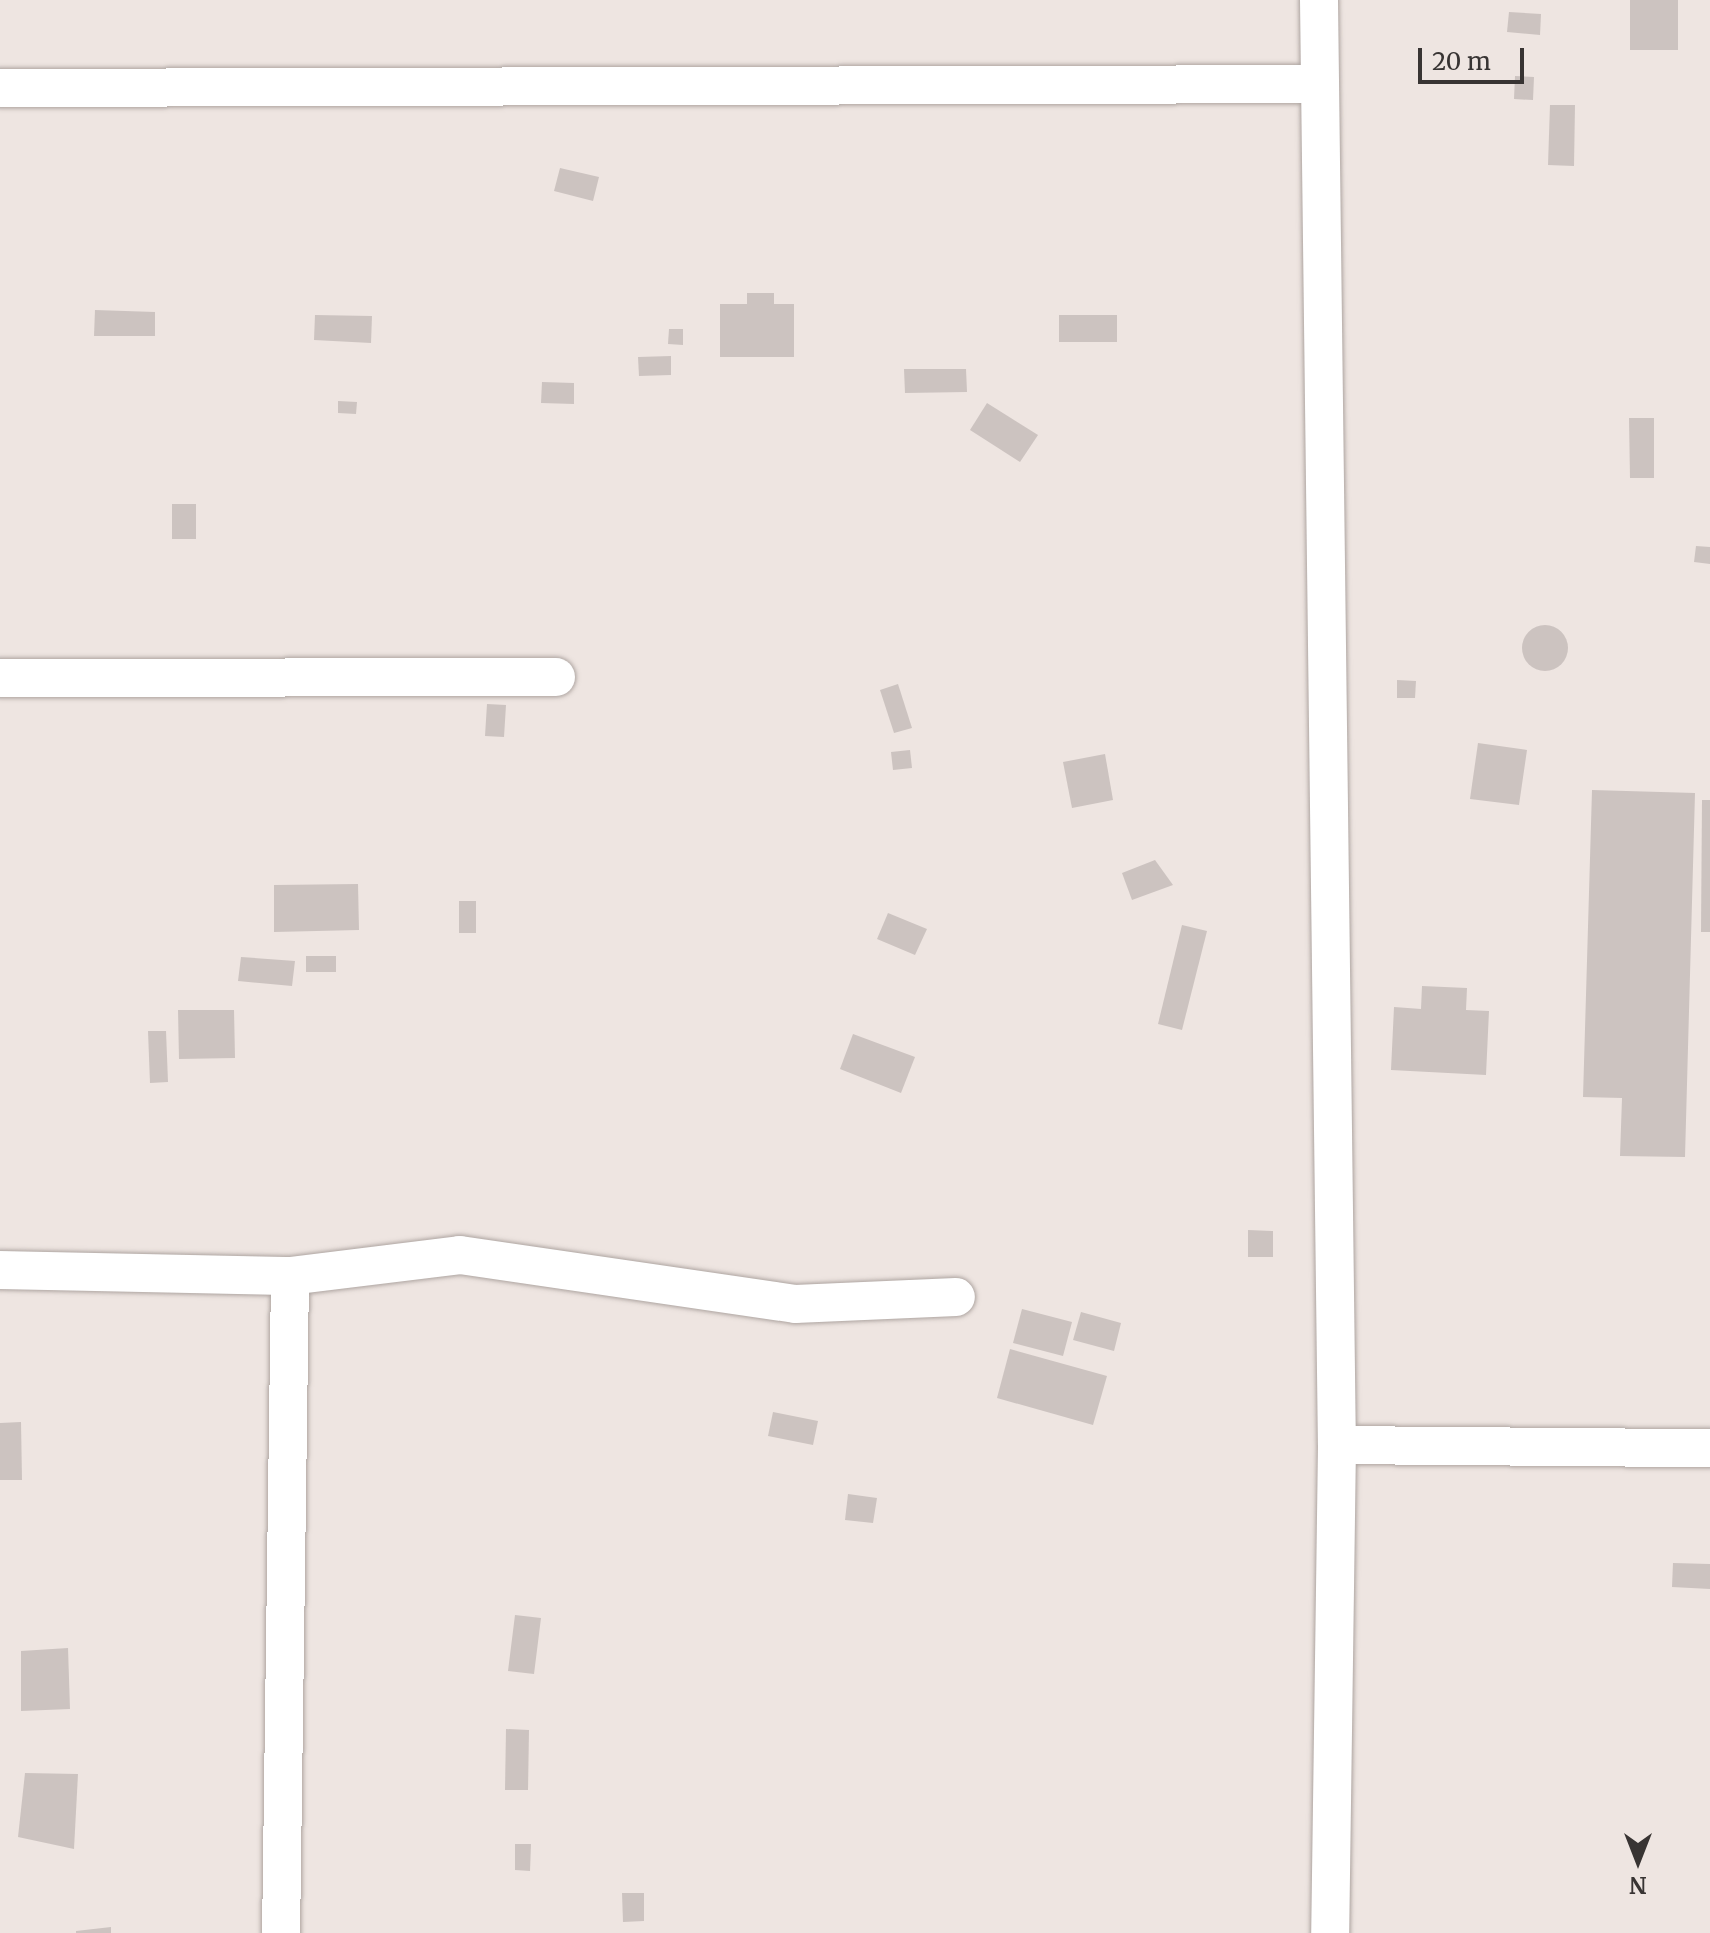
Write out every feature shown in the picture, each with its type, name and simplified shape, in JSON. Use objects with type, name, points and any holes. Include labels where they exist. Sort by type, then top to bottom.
[{"type":"street","points":[[1319,0],[1337,1445],[1330,1933]]},
{"type":"street","points":[[0,88],[1320,84]]},
{"type":"street","points":[[0,678],[556,677]]},
{"type":"street","points":[[0,1270],[290,1276],[460,1255],[795,1304],[956,1297]]},
{"type":"street","points":[[281,1933],[290,1276]]},
{"type":"street","points":[[1337,1445],[1710,1448]]},
{"type":"building","points":[[1630,0],[1678,0],[1678,50],[1630,50]]},
{"type":"building","points":[[1509,12],[1541,14],[1540,35],[1507,32]]},
{"type":"building","points":[[1515,76],[1534,77],[1533,100],[1514,99]]},
{"type":"building","points":[[1550,105],[1575,105],[1574,166],[1548,165]]},
{"type":"building","points":[[560,168],[599,177],[593,201],[554,191]]},
{"type":"building","points":[[747,293],[774,293],[774,304],[794,304],[794,357],[720,357],[720,304],[747,304]]},
{"type":"building","points":[[95,310],[155,312],[155,336],[94,336]]},
{"type":"building","points":[[315,315],[372,316],[371,343],[314,340]]},
{"type":"building","points":[[1059,315],[1117,315],[1117,342],[1059,342]]},
{"type":"building","points":[[669,329],[683,329],[683,345],[668,344]]},
{"type":"building","points":[[671,356],[671,375],[639,376],[638,357]]},
{"type":"building","points":[[904,369],[966,369],[967,392],[905,393]]},
{"type":"building","points":[[542,382],[574,383],[574,404],[541,403]]},
{"type":"building","points":[[338,401],[357,402],[356,414],[338,413]]},
{"type":"building","points":[[987,403],[1038,435],[1020,462],[970,430]]},
{"type":"building","points":[[1629,418],[1654,418],[1654,478],[1630,478]]},
{"type":"building","points":[[172,504],[196,504],[196,539],[172,539]]},
{"type":"building","points":[[1696,546],[1710,547],[1710,564],[1694,562]]},
{"type":"building","points":[[1545,625],[1561,632],[1568,648],[1561,664],[1545,671],[1529,664],[1522,648],[1529,632]]},
{"type":"building","points":[[1397,680],[1416,681],[1415,698],[1397,698]]},
{"type":"building","points":[[898,684],[912,728],[894,733],[880,690]]},
{"type":"building","points":[[487,704],[506,705],[504,737],[485,736]]},
{"type":"building","points":[[1478,743],[1527,750],[1519,805],[1470,799]]},
{"type":"building","points":[[910,750],[912,768],[893,770],[891,752]]},
{"type":"building","points":[[1105,754],[1113,800],[1072,808],[1063,762]]},
{"type":"building","points":[[1592,790],[1695,793],[1685,1157],[1620,1156],[1622,1098],[1583,1097]]},
{"type":"building","points":[[1702,800],[1710,800],[1710,932],[1701,932]]},
{"type":"building","points":[[1155,860],[1173,885],[1132,900],[1122,873]]},
{"type":"building","points":[[358,884],[359,930],[274,932],[274,885]]},
{"type":"building","points":[[459,901],[476,901],[476,933],[459,933]]},
{"type":"building","points":[[888,913],[927,929],[915,955],[877,939]]},
{"type":"building","points":[[1182,925],[1207,931],[1182,1030],[1158,1024]]},
{"type":"building","points":[[306,956],[336,956],[336,972],[306,972]]},
{"type":"building","points":[[241,957],[295,961],[292,986],[238,981]]},
{"type":"building","points":[[1422,986],[1467,988],[1466,1010],[1489,1011],[1486,1075],[1391,1070],[1394,1007],[1421,1009]]},
{"type":"building","points":[[178,1010],[234,1010],[235,1058],[179,1059]]},
{"type":"building","points":[[148,1031],[166,1031],[168,1082],[150,1083]]},
{"type":"building","points":[[853,1034],[915,1057],[901,1093],[840,1069]]},
{"type":"building","points":[[1248,1230],[1273,1231],[1273,1257],[1248,1257]]},
{"type":"building","points":[[1022,1309],[1072,1322],[1063,1356],[1013,1343]]},
{"type":"building","points":[[1081,1312],[1121,1323],[1114,1351],[1073,1340]]},
{"type":"building","points":[[1010,1349],[1107,1376],[1093,1425],[997,1398]]},
{"type":"building","points":[[773,1412],[818,1421],[813,1445],[768,1436]]},
{"type":"building","points":[[21,1422],[22,1480],[0,1480],[0,1423]]},
{"type":"building","points":[[848,1494],[877,1498],[873,1523],[845,1520]]},
{"type":"building","points":[[1673,1563],[1710,1564],[1710,1589],[1672,1587]]},
{"type":"building","points":[[515,1615],[541,1618],[534,1674],[508,1671]]},
{"type":"building","points":[[68,1648],[70,1709],[21,1711],[21,1651]]},
{"type":"building","points":[[506,1729],[529,1730],[528,1790],[505,1790]]},
{"type":"building","points":[[25,1773],[78,1774],[74,1849],[18,1837]]},
{"type":"building","points":[[515,1844],[531,1844],[530,1871],[515,1870]]},
{"type":"building","points":[[622,1893],[644,1893],[644,1921],[623,1922]]},
{"type":"building","points":[[111,1927],[111,1933],[76,1933],[76,1931]]}]
